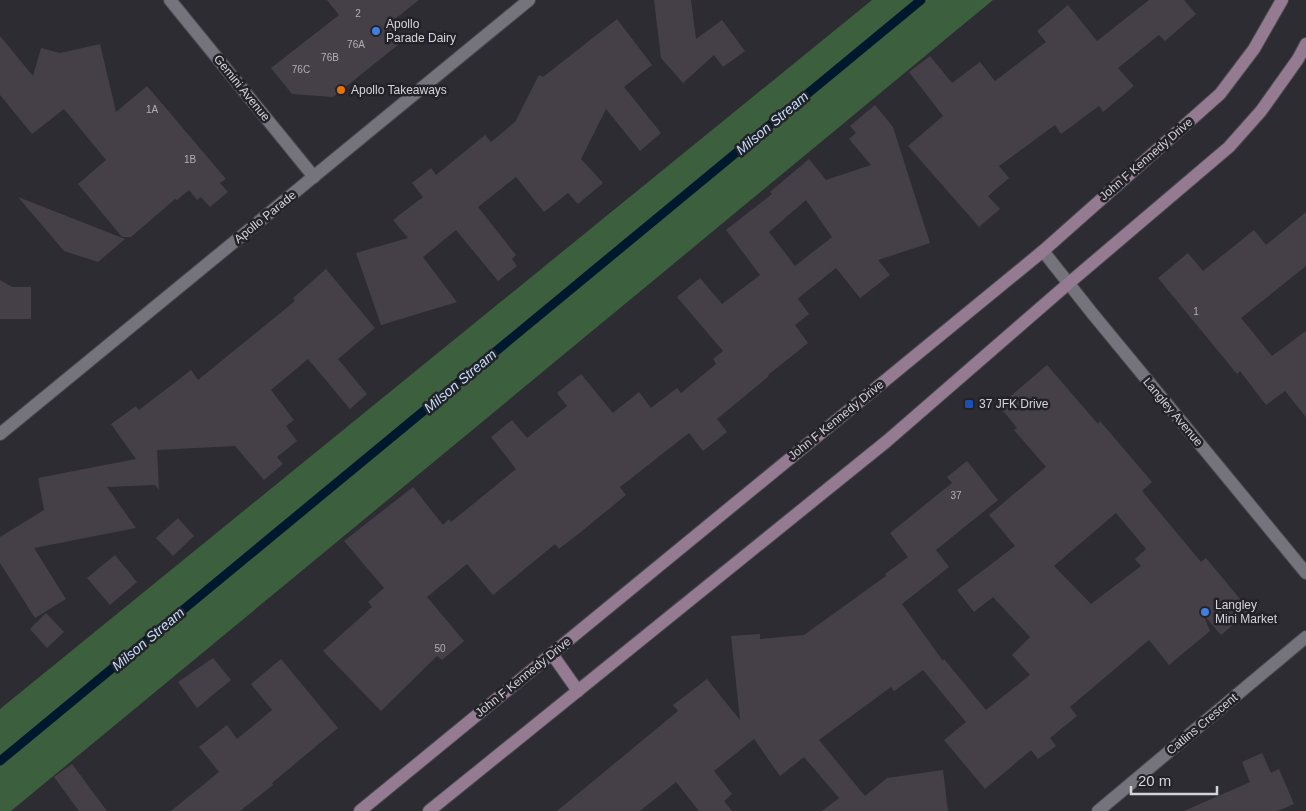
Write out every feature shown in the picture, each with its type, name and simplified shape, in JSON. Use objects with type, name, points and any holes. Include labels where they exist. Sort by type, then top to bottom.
[{"type":"main road","name":"John F Kennedy Drive","points":[[360,811],[1043,251],[1220,94],[1254,49],[1282,0]]},
{"type":"main road","points":[[429,811],[887,441],[1068,283],[1229,148],[1261,111],[1298,59],[1306,44]]},
{"type":"main road","points":[[552,654],[578,691]]},
{"type":"street","name":"Gemini Avenue","points":[[170,0],[314,176]]},
{"type":"street","name":"Apollo Parade","points":[[0,434],[529,0]]},
{"type":"street","name":"Langley Avenue","points":[[1043,251],[1306,572]]},
{"type":"street","name":"Catlins Crescent","points":[[1098,811],[1306,637]]},
{"type":"green space","points":[[872,0],[993,0],[11,811],[0,811],[0,709]]},
{"type":"building","points":[[327,0],[419,0],[390,23],[404,40],[333,97],[292,94],[271,68],[339,15]]},
{"type":"building","points":[[654,0],[691,0],[696,39],[722,20],[745,51],[723,67],[714,55],[683,83],[661,58]]},
{"type":"building","points":[[1149,0],[1184,0],[1196,14],[1165,41],[1159,35],[1118,68],[1134,86],[1103,112],[1099,106],[1061,134],[1055,125],[999,166],[1009,178],[988,196],[1000,209],[979,227],[908,146],[943,116],[909,72],[930,56],[952,83],[980,62],[995,81],[1046,42],[1037,31],[1068,5],[1097,41]]},
{"type":"building","points":[[617,19],[652,65],[624,87],[661,133],[640,151],[606,109],[581,159],[603,183],[578,204],[568,193],[544,212],[516,177],[478,207],[516,255],[512,259],[517,266],[498,281],[456,230],[423,257],[457,302],[381,325],[356,253],[408,238],[393,220],[423,197],[412,183],[431,168],[436,175],[485,135],[491,142],[515,122],[539,75],[543,77]]},
{"type":"building","points":[[0,36],[33,76],[41,48],[60,53],[100,44],[116,112],[147,86],[226,179],[220,183],[228,192],[210,207],[201,197],[197,200],[189,190],[177,200],[175,199],[131,237],[122,237],[78,184],[106,160],[64,109],[32,134],[0,95]]},
{"type":"building","points":[[875,105],[893,127],[930,243],[878,260],[890,275],[860,298],[836,268],[801,296],[798,299],[809,314],[795,325],[808,343],[717,419],[727,432],[703,451],[689,433],[620,487],[626,495],[559,549],[555,544],[493,595],[467,564],[427,597],[464,641],[442,660],[437,656],[381,711],[323,651],[372,607],[368,602],[384,588],[344,541],[413,487],[443,525],[449,519],[451,522],[516,469],[491,437],[512,420],[527,438],[567,406],[557,393],[581,374],[613,413],[639,392],[651,408],[677,388],[681,393],[716,364],[713,359],[723,351],[677,297],[700,278],[722,304],[760,275],[726,230],[772,194],[770,192],[809,159],[826,180],[871,165],[849,139],[856,133],[850,126]],"holes":[[[806,200],[832,237],[795,266],[769,232]]]},
{"type":"building","points":[[18,197],[125,239],[98,262],[64,251]]},
{"type":"building","points":[[1306,212],[1306,266],[1241,318],[1272,356],[1306,331],[1306,417],[1285,391],[1266,405],[1240,371],[1237,374],[1158,278],[1188,253],[1203,271],[1254,230],[1266,245]]},
{"type":"building","points":[[326,269],[375,328],[338,359],[367,394],[350,409],[308,359],[271,390],[294,420],[286,426],[297,441],[277,457],[283,464],[264,480],[235,446],[157,450],[159,490],[155,485],[107,487],[136,528],[34,548],[66,599],[35,618],[0,563],[0,537],[44,510],[38,478],[136,459],[111,424],[136,406],[139,410],[191,370],[198,380],[295,301],[293,298]]},
{"type":"building","points":[[0,280],[12,287],[31,287],[31,319],[0,319]]},
{"type":"building","points":[[1047,365],[1098,424],[1100,421],[1152,482],[1142,491],[1201,562],[1206,558],[1250,611],[1221,635],[1203,614],[1210,631],[1169,665],[1149,640],[1070,707],[1077,716],[1050,738],[1056,746],[1038,759],[1031,750],[985,789],[944,740],[966,722],[923,670],[894,691],[891,687],[819,740],[865,796],[887,778],[943,770],[948,811],[822,811],[839,798],[804,757],[780,776],[754,739],[714,771],[732,794],[724,801],[732,811],[699,811],[676,782],[640,811],[557,811],[678,711],[673,705],[707,679],[740,720],[731,636],[760,634],[760,639],[804,635],[886,576],[885,574],[908,557],[890,533],[952,483],[947,477],[967,461],[998,500],[936,550],[949,567],[902,604],[943,661],[944,659],[986,710],[1030,675],[1012,655],[1030,637],[993,597],[974,612],[957,590],[1015,546],[989,515],[1046,467],[1014,430],[1017,428],[999,406]],"holes":[[[1116,513],[1146,549],[1135,559],[1141,566],[1091,604],[1054,566]]]},
{"type":"building","points":[[178,518],[194,536],[173,556],[156,538]]},
{"type":"building","points":[[115,555],[137,582],[110,605],[87,578]]},
{"type":"building","points":[[46,613],[64,632],[47,648],[30,629]]},
{"type":"building","points":[[213,658],[231,680],[197,708],[178,682]]},
{"type":"building","points":[[281,659],[338,728],[240,811],[171,811],[219,772],[199,747],[227,725],[237,739],[272,710],[251,684]]},
{"type":"building","points":[[1262,753],[1271,773],[1279,769],[1294,804],[1278,811],[1184,811],[1250,782],[1242,762]]},
{"type":"building","points":[[72,764],[107,811],[79,811],[54,777]]},
{"type":"waterway","name":"Milson Stream","points":[[0,761],[921,0]]},
{"type":"place","name":"Apollo Parade Dairy","points":[[376,31]]},
{"type":"place","name":"Apollo Takeaways","points":[[341,90]]},
{"type":"place","name":"37 JFK Drive","points":[[969,404]]},
{"type":"place","name":"Langley Mini Market","points":[[1205,612]]}]
